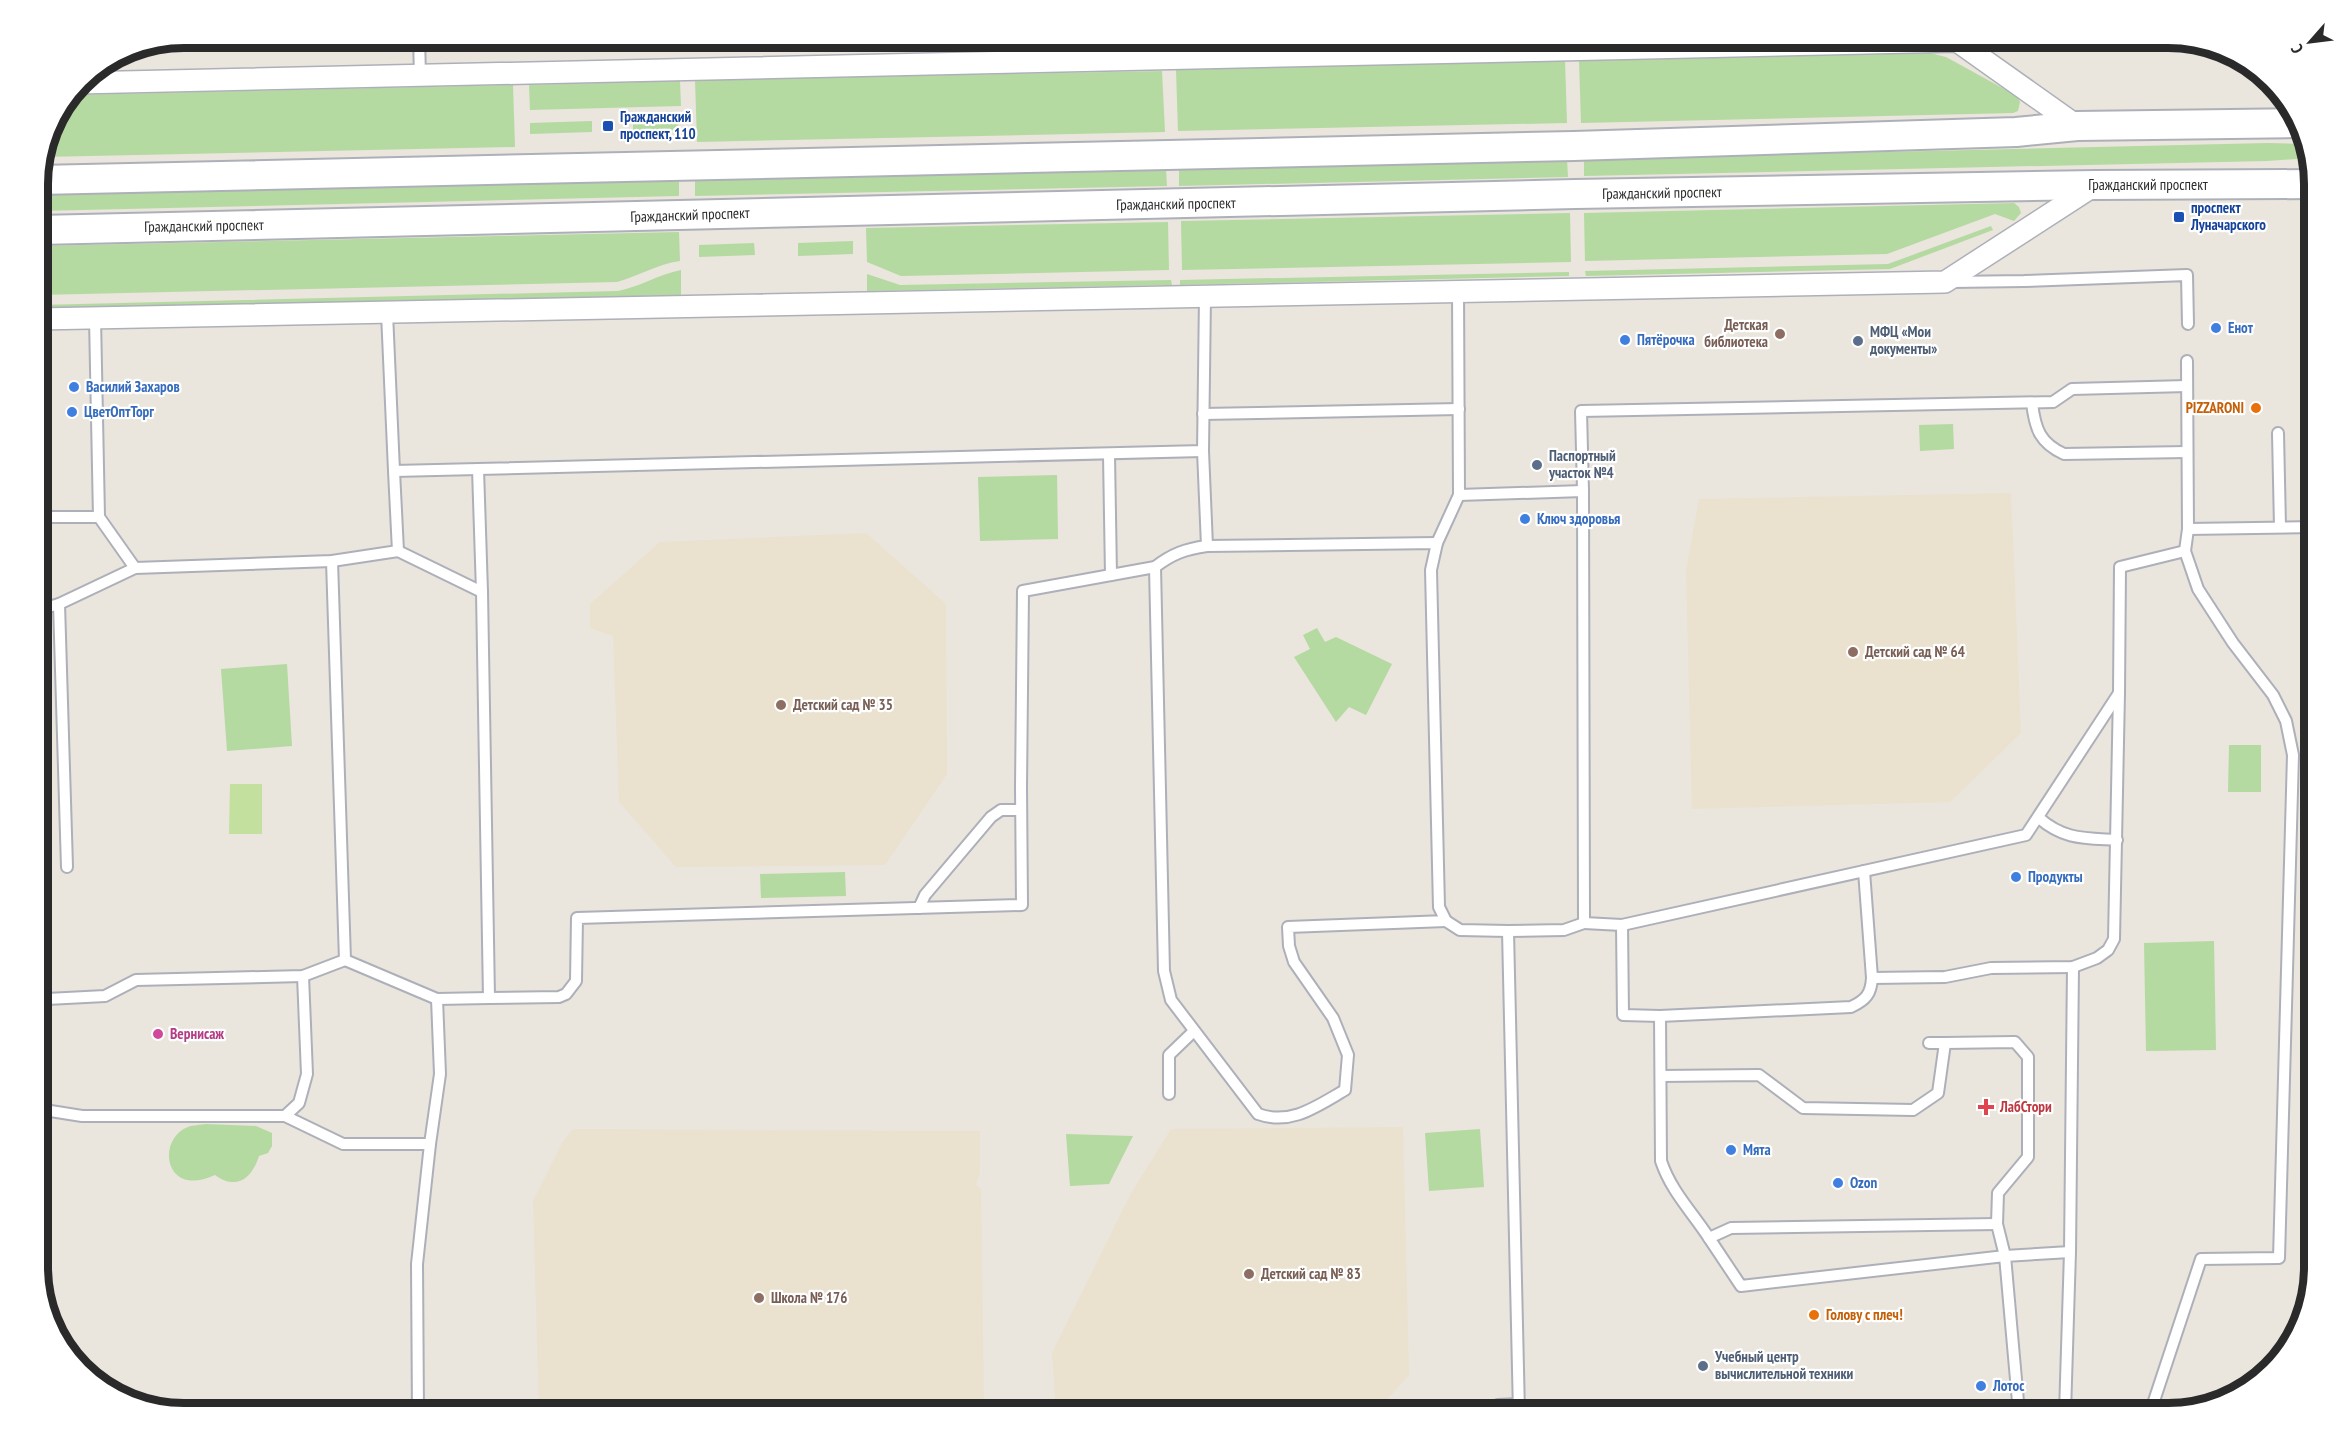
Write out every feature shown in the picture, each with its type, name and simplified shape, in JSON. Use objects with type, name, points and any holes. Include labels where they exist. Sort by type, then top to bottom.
[{"type":"main road","points":[[48,180],[1586,146],[2016,132],[2077,126],[2290,123]]},
{"type":"main road","name":"Гражданский проспект","points":[[48,230],[1575,194],[2096,185],[2304,184]]},
{"type":"street","points":[[98,79],[420,76],[1154,60],[1391,48]]},
{"type":"street","points":[[1967,48],[2077,126]]},
{"type":"street","points":[[48,319],[1945,282],[2096,185]]},
{"type":"lane","points":[[419,48],[420,76]]},
{"type":"lane","points":[[1153,48],[1154,60]]},
{"type":"lane","points":[[1945,282],[2187,275],[2187,324]]},
{"type":"lane","points":[[1458,291],[1459,495],[1437,543],[1431,570],[1438,907],[1446,921],[1460,930],[1564,930],[1584,923],[1622,925],[2026,835],[2119,693]]},
{"type":"lane","points":[[1205,296],[1203,451],[1207,546]]},
{"type":"lane","points":[[387,313],[398,551]]},
{"type":"lane","points":[[95,318],[99,517],[135,568]]},
{"type":"lane","points":[[2153,1403],[2201,1259],[2279,1258],[2293,755],[2286,721],[2274,695],[2233,643],[2198,589],[2185,551],[2188,529],[2187,361]]},
{"type":"lane","points":[[1584,923],[1581,411],[2032,403],[2053,402],[2072,389],[2187,386]]},
{"type":"lane","points":[[2032,403],[2034,420],[2041,436],[2050,448],[2064,454],[2187,452]]},
{"type":"lane","points":[[1203,414],[1459,410]]},
{"type":"lane","points":[[2278,433],[2280,527]]},
{"type":"lane","points":[[394,471],[1203,451]]},
{"type":"lane","points":[[1109,454],[1111,575]]},
{"type":"lane","points":[[478,469],[489,998]]},
{"type":"lane","points":[[1459,495],[1583,491]]},
{"type":"lane","points":[[48,517],[99,517]]},
{"type":"lane","points":[[2188,529],[2304,527]]},
{"type":"lane","points":[[48,999],[105,996],[136,980],[303,976],[345,960],[437,999],[559,997],[566,994],[576,981],[577,918],[1022,905],[1020,810],[1023,591],[1155,567],[1169,556],[1185,549],[1207,546],[1437,543]]},
{"type":"lane","points":[[48,607],[135,568],[332,561],[398,551],[482,592]]},
{"type":"lane","points":[[1872,978],[1945,977],[1991,968],[2073,967],[2108,950],[2114,939],[2120,567],[2185,551]]},
{"type":"lane","points":[[332,561],[345,960]]},
{"type":"lane","points":[[1155,567],[1164,971],[1171,1000],[1258,1114],[1272,1119],[1307,1113],[1345,1090],[1348,1055],[1333,1018],[1294,962],[1289,946],[1288,927],[1446,921]]},
{"type":"lane","points":[[59,604],[67,867]]},
{"type":"lane","points":[[919,908],[925,895],[991,817],[1001,810],[1020,810]]},
{"type":"lane","points":[[2039,818],[2053,830],[2070,837],[2116,840]]},
{"type":"lane","points":[[1622,925],[1623,1015],[1660,1016],[1851,1007],[1871,993],[1872,978],[1864,871]]},
{"type":"lane","points":[[1508,931],[1518,1403]]},
{"type":"lane","points":[[2065,1403],[2070,1252],[2073,967]]},
{"type":"lane","points":[[285,1116],[299,1103],[307,1074],[303,976]]},
{"type":"lane","points":[[418,1403],[417,1264],[429,1144],[440,1074],[437,999]]},
{"type":"lane","points":[[1660,1016],[1661,1161],[1667,1179],[1676,1194],[1741,1286],[2005,1256],[2070,1252]]},
{"type":"lane","points":[[1169,1094],[1169,1055],[1194,1031]]},
{"type":"lane","points":[[1929,1043],[2015,1042],[2028,1057],[2028,1156],[1998,1193],[1997,1224],[2005,1256],[2018,1403]]},
{"type":"lane","points":[[1661,1076],[1759,1075],[1803,1108],[1913,1110],[1938,1093],[1945,1043]]},
{"type":"lane","points":[[48,1111],[82,1116],[285,1116],[343,1144],[429,1144]]},
{"type":"lane","points":[[1709,1238],[1731,1228],[1997,1224]]},
{"type":"shaded area","name":"Детский сад № 64","points":[[2011,493],[2021,733],[1950,802],[1692,809],[1686,571],[1699,499]]},
{"type":"shaded area","name":"Детский сад № 35","points":[[866,533],[946,604],[947,774],[885,865],[676,867],[619,802],[613,636],[590,628],[590,604],[660,542]]},
{"type":"shaded area","name":"Детский сад № 83","points":[[1403,1127],[1409,1375],[1384,1403],[1055,1403],[1052,1353],[1130,1195],[1171,1129]]},
{"type":"shaded area","name":"Школа № 176","points":[[573,1129],[980,1131],[980,1173],[976,1185],[981,1189],[984,1403],[539,1403],[533,1201],[562,1143]]},
{"type":"green space","points":[[1930,53],[1946,57],[2017,96],[2020,102],[2018,111],[2013,113],[1581,123],[1579,61]]},
{"type":"green space","points":[[1565,60],[1567,123],[1178,131],[1176,70]]},
{"type":"green space","points":[[1162,71],[1165,132],[697,142],[695,80]]},
{"type":"green space","points":[[680,81],[681,106],[530,110],[529,85]]},
{"type":"green space","points":[[513,85],[515,147],[51,157],[58,132],[66,116],[82,95]]},
{"type":"green space","points":[[678,119],[679,130],[633,132],[633,120]]},
{"type":"green space","points":[[592,121],[592,132],[530,134],[530,123]]},
{"type":"green space","points":[[2268,143],[2298,144],[2301,159],[1584,176],[1584,159]]},
{"type":"green space","points":[[1567,159],[1568,177],[1179,186],[1179,169]]},
{"type":"green space","points":[[1166,169],[1167,186],[695,196],[695,179]]},
{"type":"green space","points":[[679,180],[679,196],[48,211],[48,194]]},
{"type":"green space","points":[[2014,203],[2019,207],[2021,213],[2014,221],[1995,214],[1887,254],[1585,261],[1584,213]]},
{"type":"green space","points":[[1570,213],[1571,262],[1182,270],[1181,221]]},
{"type":"green space","points":[[1168,222],[1169,270],[901,276],[867,262],[866,228]]},
{"type":"green space","points":[[1991,226],[1993,230],[1890,269],[1586,276],[1585,271],[1888,264]]},
{"type":"green space","points":[[679,232],[680,261],[617,282],[48,295],[48,246]]},
{"type":"green space","points":[[853,241],[853,254],[798,256],[798,243]]},
{"type":"green space","points":[[754,243],[755,255],[699,257],[699,245]]},
{"type":"green space","points":[[681,270],[681,295],[48,310],[48,305],[618,291]]},
{"type":"green space","points":[[1569,272],[1569,276],[1180,285],[1180,280]]},
{"type":"green space","points":[[867,274],[900,285],[1171,280],[1172,285],[867,291]]},
{"type":"green space","points":[[1953,424],[1954,449],[1920,451],[1919,425]]},
{"type":"green space","points":[[1057,475],[1058,539],[980,541],[978,477]]},
{"type":"green space","points":[[1317,628],[1325,642],[1336,637],[1392,664],[1366,715],[1349,707],[1336,722],[1294,657],[1310,649],[1303,635]]},
{"type":"green space","points":[[287,664],[292,746],[227,751],[221,669]]},
{"type":"green space","points":[[2229,745],[2261,745],[2261,792],[2228,792]]},
{"type":"green space","points":[[230,784],[262,784],[262,834],[229,834]]},
{"type":"green space","points":[[845,872],[846,896],[761,898],[760,874]]},
{"type":"green space","points":[[2214,941],[2216,1050],[2146,1051],[2144,943]]},
{"type":"green space","points":[[206,1124],[256,1126],[272,1133],[272,1146],[268,1153],[259,1156],[248,1176],[243,1180],[230,1182],[215,1175],[198,1180],[185,1179],[176,1174],[170,1164],[169,1154],[172,1143],[178,1133],[188,1127]]},
{"type":"green space","points":[[1480,1129],[1484,1187],[1429,1191],[1425,1133]]},
{"type":"green space","points":[[1066,1134],[1133,1136],[1109,1184],[1070,1186]]},
{"type":"place","name":"Гражданский проспект, 110","points":[[608,126]]},
{"type":"place","name":"проспект Луначарского","points":[[2179,217]]},
{"type":"place","name":"Енот","points":[[2216,328]]},
{"type":"place","name":"Детская библиотека","points":[[1780,334]]},
{"type":"place","name":"Пятёрочка","points":[[1625,340]]},
{"type":"place","name":"МФЦ «Мои документы»","points":[[1858,341]]},
{"type":"place","name":"Василий Захаров","points":[[74,387]]},
{"type":"place","name":"PIZZARONI","points":[[2256,408]]},
{"type":"place","name":"ЦветОптТорг","points":[[72,412]]},
{"type":"place","name":"Паспортный участок №4","points":[[1537,465]]},
{"type":"place","name":"Ключ здоровья","points":[[1525,519]]},
{"type":"place","name":"Детский сад № 64","points":[[1853,652]]},
{"type":"place","name":"Детский сад № 35","points":[[781,705]]},
{"type":"place","name":"Продукты","points":[[2016,877]]},
{"type":"place","name":"Вернисаж","points":[[158,1034]]},
{"type":"place","name":"ЛабСтори","points":[[1986,1107]]},
{"type":"place","name":"Мята","points":[[1731,1150]]},
{"type":"place","name":"Ozon","points":[[1838,1183]]},
{"type":"place","name":"Детский сад № 83","points":[[1249,1274]]},
{"type":"place","name":"Школа № 176","points":[[759,1298]]},
{"type":"place","name":"Голову с плеч!","points":[[1814,1315]]},
{"type":"place","name":"Учебный центр вычислительной техники","points":[[1703,1366]]},
{"type":"place","name":"Лотос","points":[[1981,1386]]}]
